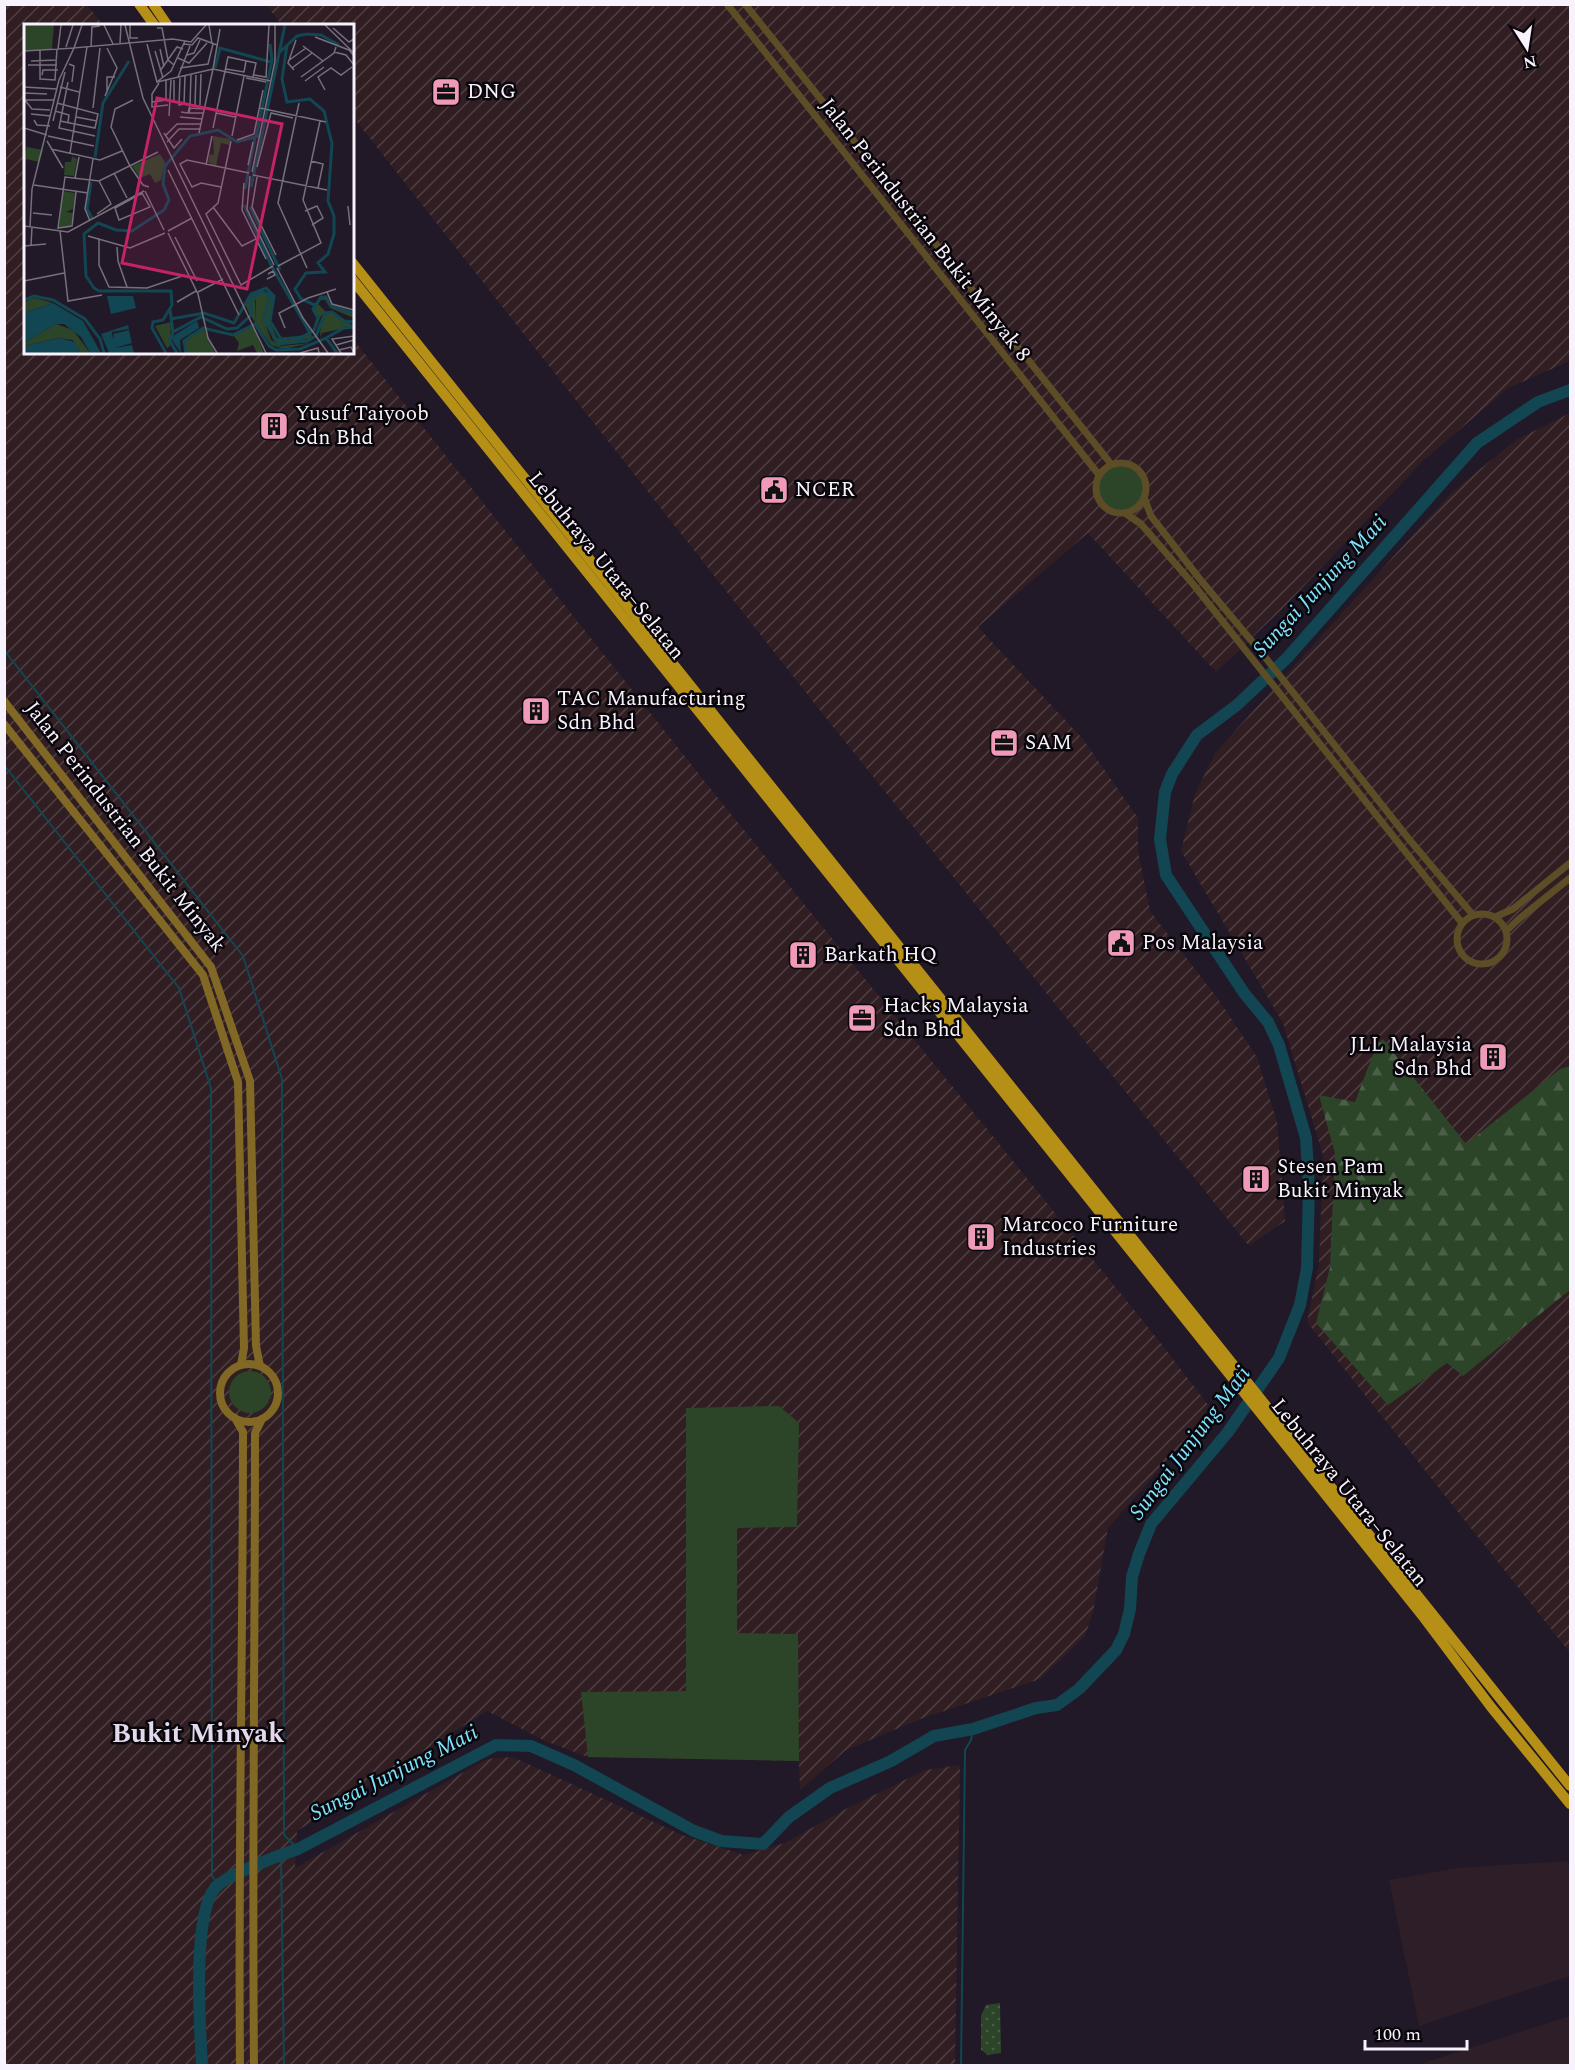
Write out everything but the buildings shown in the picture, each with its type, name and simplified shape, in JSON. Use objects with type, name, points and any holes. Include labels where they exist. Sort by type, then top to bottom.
[{"type":"highway","points":[[139,4],[154,24]]},
{"type":"highway","points":[[153,4],[167,24]]},
{"type":"highway","name":"Lebuhraya Utara–Selatan","points":[[354,264],[1248,1380],[1264,1409],[1491,1707],[1570,1804]]},
{"type":"highway","name":"Lebuhraya Utara–Selatan","points":[[354,281],[1243,1392],[1264,1409],[1570,1786]]},
{"type":"main road","name":"Jalan Perindustrian Bukit Minyak","points":[[4,701],[211,967],[250,1081],[256,1346],[260,1366]]},
{"type":"main road","name":"Jalan Perindustrian Bukit Minyak","points":[[4,724],[203,975],[238,1082],[243,1348],[241,1365]]},
{"type":"main road","points":[[240,2066],[238,1851],[243,1630],[243,1432],[236,1418],[223,1405],[220,1389],[232,1369],[251,1364],[260,1366],[275,1378],[278,1392],[275,1406],[262,1419],[255,1433],[252,1846],[254,2066]]},
{"type":"main road","points":[[236,1418],[244,1421],[262,1419]]},
{"type":"street","name":"Jalan Perindustrian Bukit Minyak 8","points":[[727,4],[1099,475]]},
{"type":"street","name":"Jalan Perindustrian Bukit Minyak 8","points":[[745,4],[1112,464]]},
{"type":"street","points":[[1126,463],[1139,470],[1146,484],[1144,497],[1137,508],[1125,513],[1112,512],[1104,507],[1099,501],[1095,487],[1099,475],[1112,464],[1126,463]]},
{"type":"street","points":[[1144,497],[1151,516],[1199,578],[1408,838],[1473,915]]},
{"type":"street","points":[[1125,513],[1141,524],[1185,575],[1461,924]]},
{"type":"street","points":[[1495,917],[1513,909],[1570,862]]},
{"type":"street","points":[[1506,931],[1570,878]]},
{"type":"street","points":[[1481,913],[1495,917],[1506,931],[1508,938],[1504,952],[1493,962],[1479,964],[1467,959],[1458,947],[1456,939],[1461,924],[1473,915],[1481,913]]},
{"type":"shaded area","points":[[86,4],[102,24],[24,24],[24,354],[354,354],[354,340],[718,798],[1156,1337],[1209,1406],[1195,1429],[1108,1528],[1093,1612],[1085,1636],[1040,1679],[923,1718],[846,1750],[800,1790],[799,1761],[588,1757],[545,1741],[487,1711],[297,1831],[295,1868],[487,1759],[513,1757],[682,1835],[744,1855],[785,1843],[842,1811],[925,1770],[960,1765],[955,2065],[5,2066],[4,5]]},
{"type":"shaded area","points":[[266,5],[1570,5],[1570,361],[1508,388],[1424,460],[1282,609],[1216,672],[1088,533],[978,627],[1083,739],[1138,818],[1138,851],[1150,911],[1218,999],[1257,1057],[1277,1122],[1285,1221],[1249,1246],[826,718],[354,118],[354,24],[281,24]]},
{"type":"shaded area","points":[[1570,413],[1570,1653],[1307,1322],[1319,1264],[1323,1155],[1283,1023],[1181,851],[1195,794],[1215,753],[1452,492],[1516,440]]},
{"type":"shaded area","points":[[1567,1861],[1570,1866],[1570,1976],[1419,2026],[1389,1880],[1457,1868]]},
{"type":"shaded area","points":[[1570,2016],[1570,2065],[1424,2065],[1423,2063]]},
{"type":"green space","points":[[1121,464],[1137,471],[1144,487],[1137,503],[1121,510],[1105,503],[1098,487],[1105,471]]},
{"type":"green space","points":[[1383,1039],[1466,1144],[1560,1069],[1570,1066],[1570,1290],[1463,1376],[1447,1363],[1388,1405],[1316,1323],[1330,1267],[1335,1154],[1319,1095],[1355,1102],[1377,1044]]},
{"type":"green space","points":[[250,1371],[265,1377],[271,1392],[265,1407],[250,1413],[235,1407],[229,1392],[235,1377]]},
{"type":"green space","points":[[779,1406],[799,1423],[797,1527],[737,1528],[737,1633],[798,1634],[799,1761],[588,1757],[581,1692],[686,1691],[686,1408]]},
{"type":"green space","points":[[1000,2003],[1001,2053],[988,2055],[981,2050],[981,2016],[986,2005]]},
{"type":"waterway","name":"Sungai Junjung Mati","points":[[202,2066],[199,2000],[200,1947],[208,1902],[215,1888],[230,1877],[298,1849],[496,1745],[531,1746],[574,1765],[694,1831],[721,1841],[763,1844],[789,1817],[830,1788],[891,1761],[934,1736],[973,1729],[1036,1708],[1057,1705],[1079,1689],[1116,1650],[1124,1634],[1130,1609],[1132,1577],[1151,1524],[1228,1432],[1279,1358],[1300,1305],[1307,1268],[1309,1187],[1306,1138],[1279,1045],[1268,1022],[1244,993],[1166,875],[1160,839],[1165,792],[1172,774],[1197,735],[1237,705],[1287,658],[1477,443],[1538,402],[1570,390]]},
{"type":"waterway","points":[[4,650],[243,956],[282,1079],[284,1835],[298,1849]]},
{"type":"waterway","points":[[4,765],[179,988],[211,1088],[212,1876],[219,1885]]},
{"type":"waterway","points":[[961,2066],[965,1750],[971,1740],[973,1729]]},
{"type":"waterway","points":[[281,1854],[284,2066]]},
{"type":"place","name":"DNG","points":[[446,92]]},
{"type":"place","name":"Yusuf Taiyoob Sdn Bhd","points":[[274,426]]},
{"type":"place","name":"NCER","points":[[774,490]]},
{"type":"place","name":"TAC Manufacturing Sdn Bhd","points":[[536,711]]},
{"type":"place","name":"SAM","points":[[1004,743]]},
{"type":"place","name":"Pos Malaysia","points":[[1121,943]]},
{"type":"place","name":"Barkath HQ","points":[[803,955]]},
{"type":"place","name":"Hacks Malaysia Sdn Bhd","points":[[862,1018]]},
{"type":"place","name":"JLL Malaysia Sdn Bhd","points":[[1493,1057]]},
{"type":"place","name":"Stesen Pam Bukit Minyak","points":[[1256,1179]]},
{"type":"place","name":"Marcoco Furniture Industries","points":[[981,1237]]},
{"type":"district","name":"Bukit Minyak","points":[[198,1734]]}]
